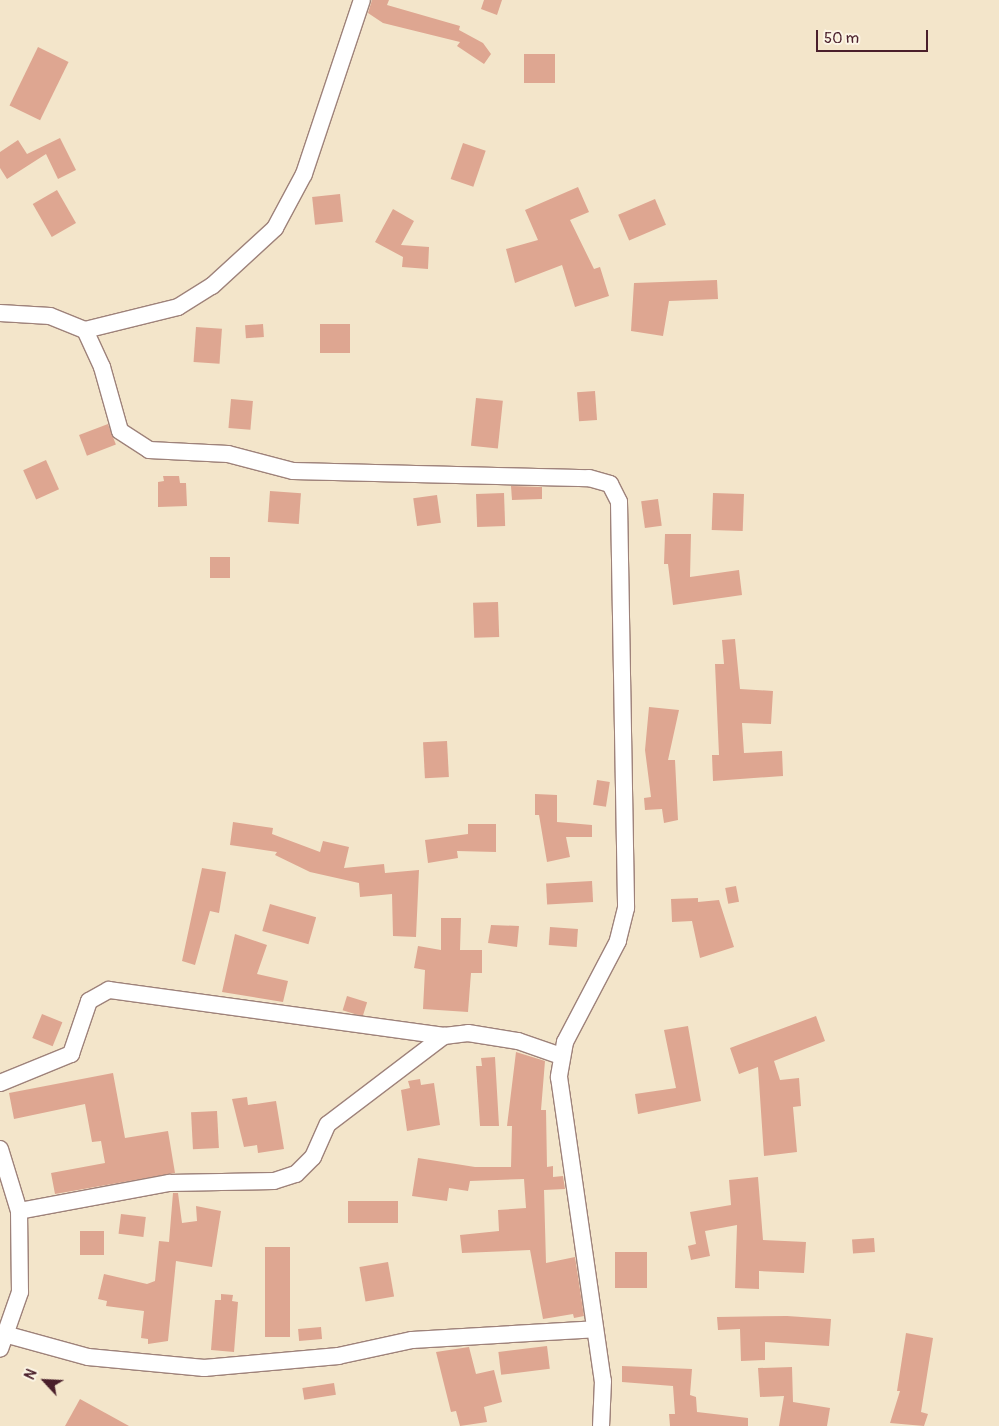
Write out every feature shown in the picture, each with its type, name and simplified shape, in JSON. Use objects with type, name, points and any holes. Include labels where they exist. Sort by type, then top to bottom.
[{"type":"street","points":[[0,313],[50,316],[85,330],[178,307],[212,286],[276,228],[304,174],[362,0]]},
{"type":"street","points":[[85,330],[102,367],[120,431],[149,450],[228,454],[293,471],[589,478],[610,484],[619,502],[626,908],[618,941],[561,1056],[559,1077],[603,1381],[601,1426]]},
{"type":"street","points":[[0,1083],[71,1054],[89,1001],[109,990],[444,1036],[468,1033],[518,1042],[561,1056]]},
{"type":"street","points":[[19,1211],[169,1183],[274,1181],[296,1174],[306,1167],[334,1119],[444,1036]]},
{"type":"street","points":[[0,1149],[19,1211],[20,1292],[4,1342],[88,1357],[204,1368],[338,1356],[412,1340],[595,1329]]},
{"type":"building","points":[[372,0],[389,0],[387,5],[460,26],[459,30],[483,43],[491,54],[484,64],[457,46],[460,42],[383,23],[368,13]]},
{"type":"building","points":[[484,0],[502,0],[497,15],[481,9]]},
{"type":"building","points":[[38,47],[69,62],[40,120],[10,105]]},
{"type":"building","points":[[524,54],[555,54],[555,83],[524,83]]},
{"type":"building","points":[[60,138],[76,170],[58,179],[46,154],[7,179],[0,168],[0,152],[18,140],[27,154]]},
{"type":"building","points":[[463,143],[486,151],[473,187],[451,179]]},
{"type":"building","points":[[578,187],[589,212],[570,220],[594,269],[600,267],[609,296],[575,307],[562,265],[515,283],[506,249],[538,240],[525,210]]},
{"type":"building","points":[[57,190],[76,223],[52,237],[33,204]]},
{"type":"building","points":[[340,194],[343,222],[315,225],[312,197]]},
{"type":"building","points":[[655,199],[666,225],[629,240],[618,215]]},
{"type":"building","points":[[393,209],[414,221],[401,245],[429,247],[428,269],[402,267],[403,257],[375,242]]},
{"type":"building","points":[[717,280],[718,299],[669,301],[663,336],[631,331],[634,283]]},
{"type":"building","points":[[263,324],[264,337],[246,338],[245,325]]},
{"type":"building","points":[[320,324],[350,324],[350,353],[320,353]]},
{"type":"building","points":[[196,327],[222,329],[219,364],[194,362]]},
{"type":"building","points":[[595,391],[597,420],[579,421],[577,392]]},
{"type":"building","points":[[476,398],[503,401],[498,449],[471,446]]},
{"type":"building","points":[[231,399],[253,401],[250,430],[228,428]]},
{"type":"building","points":[[108,424],[116,445],[87,456],[79,435]]},
{"type":"building","points":[[46,460],[59,489],[36,499],[23,470]]},
{"type":"building","points":[[163,476],[179,476],[180,483],[186,483],[187,506],[158,507],[158,482],[164,481]]},
{"type":"building","points":[[511,486],[542,487],[542,499],[512,500]]},
{"type":"building","points":[[270,491],[301,493],[299,524],[268,522]]},
{"type":"building","points":[[504,493],[505,526],[477,527],[476,494]]},
{"type":"building","points":[[713,493],[744,494],[743,531],[712,530]]},
{"type":"building","points":[[437,495],[441,523],[417,526],[413,498]]},
{"type":"building","points":[[658,499],[662,526],[645,528],[641,501]]},
{"type":"building","points":[[665,534],[691,534],[690,577],[739,570],[742,595],[673,605],[668,564],[664,564]]},
{"type":"building","points":[[210,557],[230,557],[230,578],[210,578]]},
{"type":"building","points":[[498,602],[499,637],[474,638],[473,603]]},
{"type":"building","points":[[735,639],[740,689],[773,691],[771,724],[742,723],[744,753],[782,751],[783,776],[713,781],[712,755],[719,755],[715,664],[724,664],[722,640]]},
{"type":"building","points":[[649,707],[679,710],[668,760],[675,760],[678,820],[664,823],[662,809],[645,810],[644,798],[651,797],[645,750]]},
{"type":"building","points":[[447,741],[449,777],[425,778],[423,742]]},
{"type":"building","points":[[597,780],[610,782],[606,807],[593,805]]},
{"type":"building","points":[[535,794],[557,795],[557,822],[592,825],[592,837],[566,837],[570,857],[547,862],[539,815],[535,815]]},
{"type":"building","points":[[233,822],[273,828],[272,834],[320,852],[323,841],[349,847],[344,868],[384,864],[385,873],[419,870],[416,937],[393,936],[392,894],[360,897],[359,883],[310,872],[275,855],[277,852],[230,845]]},
{"type":"building","points":[[468,824],[496,824],[496,852],[457,851],[458,858],[428,863],[425,840],[468,834]]},
{"type":"building","points":[[202,868],[226,872],[219,913],[210,911],[195,965],[182,961]]},
{"type":"building","points":[[592,881],[593,902],[547,904],[546,883]]},
{"type":"building","points":[[736,886],[739,902],[728,904],[725,888]]},
{"type":"building","points":[[698,898],[698,902],[719,900],[734,947],[700,958],[692,921],[672,922],[671,899]]},
{"type":"building","points":[[270,904],[316,917],[308,944],[262,931]]},
{"type":"building","points":[[441,918],[461,918],[460,950],[482,950],[482,973],[471,973],[468,1012],[423,1009],[425,970],[414,968],[418,946],[441,950]]},
{"type":"building","points":[[491,925],[519,926],[517,947],[488,943]]},
{"type":"building","points":[[550,927],[578,929],[577,947],[549,945]]},
{"type":"building","points":[[235,934],[267,945],[257,974],[288,981],[283,1002],[222,992]]},
{"type":"building","points":[[347,996],[367,1002],[363,1016],[343,1010]]},
{"type":"building","points":[[42,1014],[62,1022],[53,1046],[32,1038]]},
{"type":"building","points":[[816,1016],[825,1041],[774,1061],[780,1080],[799,1078],[801,1106],[793,1107],[797,1152],[764,1156],[758,1067],[739,1074],[730,1048]]},
{"type":"building","points":[[688,1026],[701,1101],[638,1114],[635,1094],[676,1088],[664,1030]]},
{"type":"building","points":[[516,1052],[545,1061],[541,1110],[546,1110],[547,1167],[553,1166],[553,1177],[563,1176],[565,1189],[544,1190],[546,1263],[575,1257],[584,1316],[574,1318],[573,1314],[543,1319],[530,1250],[462,1253],[460,1235],[499,1231],[498,1210],[526,1208],[524,1179],[470,1181],[468,1191],[449,1188],[447,1201],[412,1196],[418,1158],[475,1167],[511,1167],[512,1126],[507,1126]]},
{"type":"building","points":[[495,1057],[499,1126],[480,1126],[476,1066],[482,1066],[481,1058]]},
{"type":"building","points":[[113,1073],[125,1138],[168,1131],[175,1173],[55,1194],[51,1173],[105,1163],[101,1141],[92,1142],[85,1104],[14,1119],[9,1093]]},
{"type":"building","points":[[420,1079],[421,1085],[434,1083],[440,1125],[407,1131],[401,1090],[410,1088],[408,1081]]},
{"type":"building","points":[[247,1097],[248,1105],[276,1101],[284,1149],[258,1153],[257,1145],[244,1147],[232,1099]]},
{"type":"building","points":[[217,1111],[219,1148],[193,1149],[191,1112]]},
{"type":"building","points":[[758,1177],[763,1240],[806,1242],[804,1273],[759,1271],[759,1289],[735,1288],[737,1225],[705,1231],[710,1256],[691,1260],[688,1246],[696,1244],[690,1212],[731,1205],[729,1180]]},
{"type":"building","points":[[173,1193],[178,1193],[182,1223],[197,1221],[196,1206],[221,1211],[212,1267],[176,1261],[168,1341],[148,1344],[148,1339],[141,1338],[144,1311],[106,1306],[107,1301],[98,1299],[104,1274],[147,1284],[155,1281],[159,1241],[169,1242]]},
{"type":"building","points":[[348,1201],[398,1201],[398,1223],[348,1223]]},
{"type":"building","points":[[121,1214],[146,1217],[143,1237],[119,1234]]},
{"type":"building","points":[[80,1231],[104,1231],[104,1255],[80,1255]]},
{"type":"building","points":[[874,1238],[875,1252],[853,1254],[852,1240]]},
{"type":"building","points":[[265,1247],[290,1247],[290,1337],[265,1337]]},
{"type":"building","points":[[615,1252],[647,1252],[647,1288],[615,1288]]},
{"type":"building","points":[[388,1262],[394,1296],[366,1302],[359,1267]]},
{"type":"building","points":[[221,1294],[233,1295],[232,1301],[238,1302],[234,1352],[211,1350],[215,1300],[221,1300]]},
{"type":"building","points":[[787,1316],[831,1319],[829,1346],[765,1342],[765,1360],[741,1361],[740,1329],[718,1330],[717,1317]]},
{"type":"building","points":[[321,1327],[322,1339],[299,1341],[298,1329]]},
{"type":"building","points":[[906,1333],[933,1338],[921,1412],[928,1414],[924,1426],[890,1423],[900,1391],[897,1391]]},
{"type":"building","points":[[547,1346],[550,1369],[501,1375],[498,1352]]},
{"type":"building","points":[[469,1347],[476,1374],[494,1370],[502,1402],[484,1407],[487,1422],[460,1426],[456,1411],[451,1412],[436,1352]]},
{"type":"building","points":[[622,1366],[692,1369],[690,1395],[696,1397],[697,1412],[748,1418],[748,1426],[670,1426],[669,1414],[675,1414],[673,1386],[622,1382]]},
{"type":"building","points":[[792,1367],[793,1402],[830,1408],[827,1426],[779,1426],[784,1396],[760,1397],[758,1368]]},
{"type":"building","points":[[334,1383],[336,1395],[304,1400],[302,1388]]},
{"type":"building","points":[[80,1399],[129,1426],[65,1426]]}]
